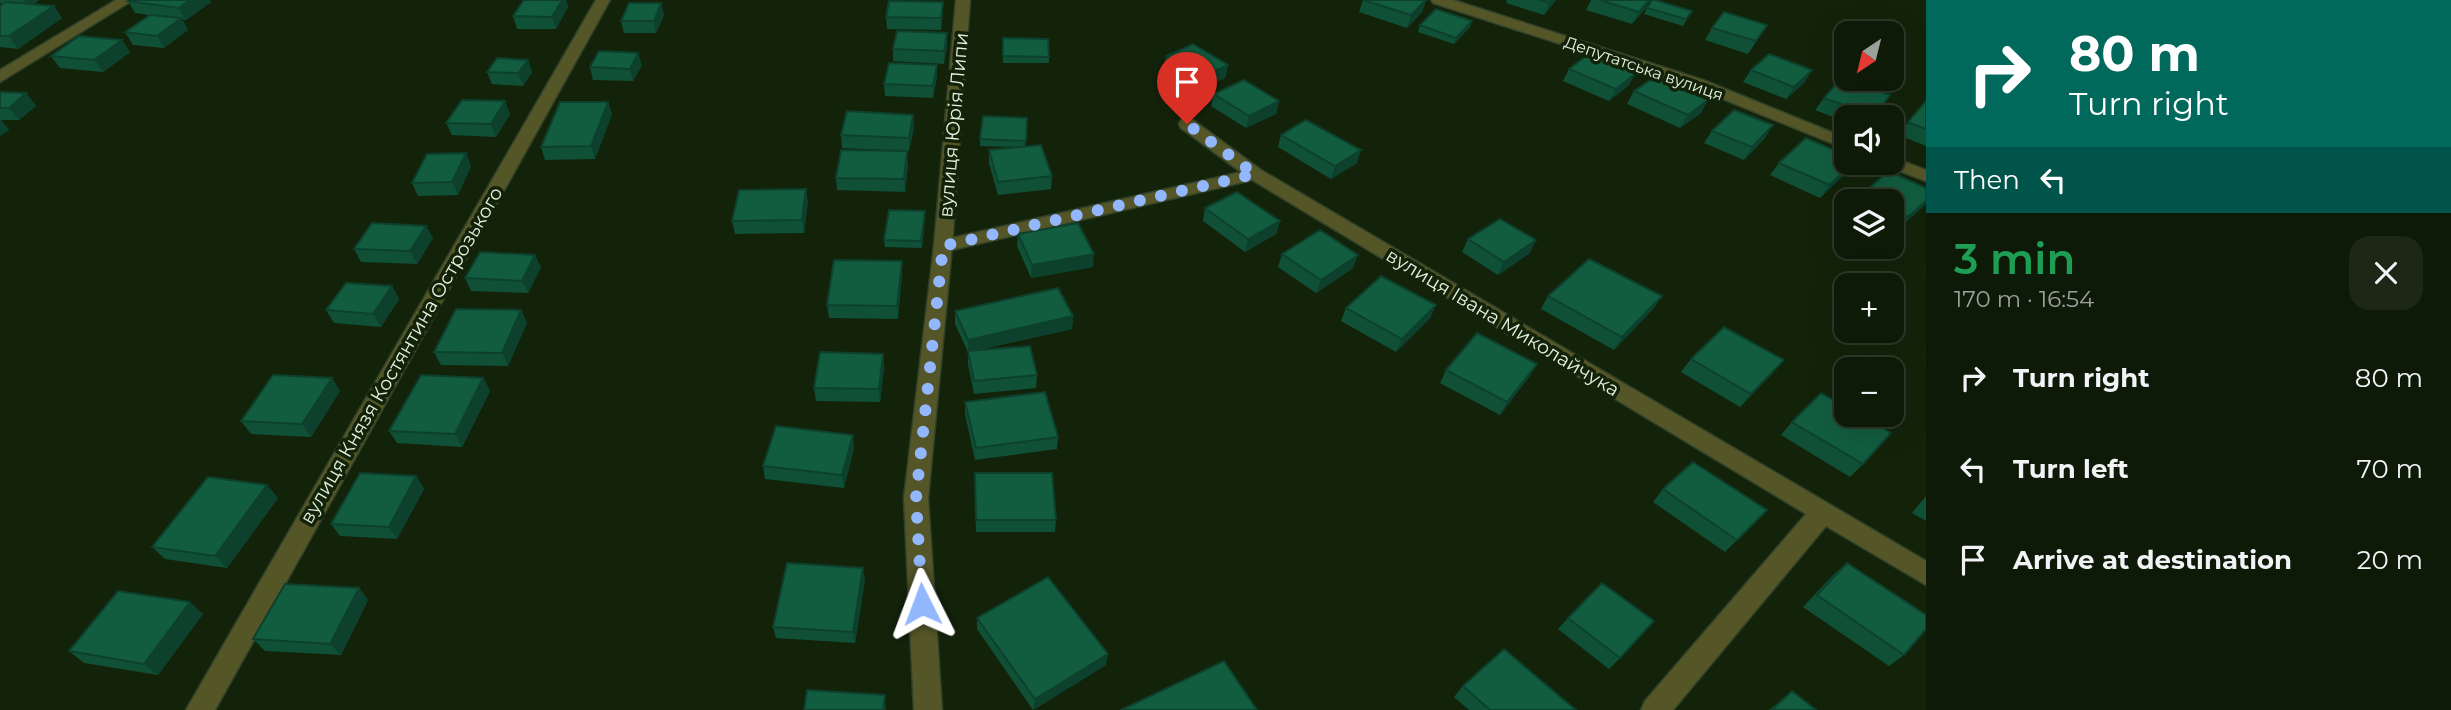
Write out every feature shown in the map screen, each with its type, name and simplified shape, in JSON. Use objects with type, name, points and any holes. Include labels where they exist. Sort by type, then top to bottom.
[{"type":"street","points":[[0,77],[126,0]]},
{"type":"street","name":"вулиця Князя Костянтина Острозького","points":[[200,710],[603,0]]},
{"type":"street","name":"вулиця Юрія Липи","points":[[928,710],[916,498],[943,246],[964,0]]},
{"type":"street","name":"Депутатська вулиця","points":[[1438,0],[1697,83],[1834,139]]},
{"type":"street","name":"вулиця Івана Миколайчука","points":[[1187,124],[1255,174],[1926,574]]},
{"type":"street","points":[[1904,167],[1926,176]]},
{"type":"street","points":[[943,246],[1255,174]]},
{"type":"street","points":[[1655,710],[1823,512]]},
{"type":"building","points":[[190,0],[179,8],[128,1]]},
{"type":"building","points":[[524,0],[562,0],[552,17],[513,16]]},
{"type":"building","points":[[1363,0],[1426,0],[1411,15]]},
{"type":"building","points":[[1600,0],[1649,0],[1639,12]]},
{"type":"building","points":[[1652,0],[1692,11],[1686,19],[1647,8]]},
{"type":"building","points":[[889,1],[943,2],[941,18],[886,17]]},
{"type":"building","points":[[5,2],[54,6],[9,36],[0,36],[0,6]]},
{"type":"building","points":[[629,3],[661,3],[654,21],[621,21]]},
{"type":"building","points":[[1436,9],[1472,21],[1456,38],[1420,25]]},
{"type":"building","points":[[1724,12],[1767,25],[1756,41],[1712,28]]},
{"type":"building","points":[[150,15],[181,18],[157,36],[125,32]]},
{"type":"building","points":[[897,31],[947,33],[944,51],[893,49]]},
{"type":"building","points":[[79,36],[122,40],[94,60],[51,56]]},
{"type":"building","points":[[1003,38],[1048,39],[1049,57],[1003,56]]},
{"type":"building","points":[[1193,44],[1228,65],[1200,78],[1166,56]]},
{"type":"building","points":[[599,51],[638,53],[630,69],[590,67]]},
{"type":"building","points":[[1589,54],[1636,73],[1616,89],[1569,69]]},
{"type":"building","points":[[1769,54],[1812,70],[1794,87],[1751,70]]},
{"type":"building","points":[[497,58],[528,60],[518,73],[487,72]]},
{"type":"building","points":[[889,63],[937,65],[933,86],[884,84]]},
{"type":"building","points":[[1655,77],[1708,100],[1688,115],[1634,91]]},
{"type":"building","points":[[1244,80],[1279,101],[1249,116],[1214,94]]},
{"type":"building","points":[[1834,86],[1834,91],[1879,91],[1890,95],[1882,105],[1843,105],[1824,98]]},
{"type":"building","points":[[0,92],[26,93],[9,108],[0,108]]},
{"type":"building","points":[[462,100],[505,101],[491,124],[446,123]]},
{"type":"building","points":[[1926,101],[1926,129],[1908,122]]},
{"type":"building","points":[[560,102],[608,102],[591,146],[541,147]]},
{"type":"building","points":[[1734,110],[1773,125],[1752,147],[1712,131]]},
{"type":"building","points":[[847,111],[913,115],[909,138],[841,135]]},
{"type":"building","points":[[983,116],[1027,118],[1026,141],[980,139]]},
{"type":"building","points":[[1306,120],[1361,150],[1335,166],[1281,135]]},
{"type":"building","points":[[1806,138],[1834,150],[1834,175],[1840,175],[1830,185],[1779,163]]},
{"type":"building","points":[[1041,145],[1052,176],[998,182],[989,150]]},
{"type":"building","points":[[841,150],[907,151],[904,179],[836,178]]},
{"type":"building","points":[[466,153],[452,182],[412,183],[427,154]]},
{"type":"building","points":[[1884,175],[1898,175],[1926,188],[1926,201],[1908,217],[1904,215],[1904,189],[1868,189]]},
{"type":"building","points":[[806,189],[802,220],[732,221],[739,190]]},
{"type":"building","points":[[1237,192],[1280,221],[1248,239],[1205,208]]},
{"type":"building","points":[[889,210],[925,211],[921,241],[884,240]]},
{"type":"building","points":[[1500,219],[1536,240],[1504,262],[1468,239]]},
{"type":"building","points":[[372,223],[426,226],[410,251],[354,249]]},
{"type":"building","points":[[1078,223],[1094,254],[1032,265],[1018,234]]},
{"type":"building","points":[[1320,230],[1358,255],[1321,280],[1282,254]]},
{"type":"building","points":[[480,252],[535,255],[522,281],[465,278]]},
{"type":"building","points":[[1589,259],[1662,296],[1622,337],[1548,296]]},
{"type":"building","points":[[834,260],[902,261],[897,306],[827,305]]},
{"type":"building","points":[[1381,276],[1436,305],[1402,339],[1346,308]]},
{"type":"building","points":[[346,283],[392,286],[373,314],[326,310]]},
{"type":"building","points":[[1058,288],[1073,316],[968,340],[955,311]]},
{"type":"building","points":[[456,309],[521,310],[502,353],[434,352]]},
{"type":"building","points":[[1724,327],[1784,360],[1751,394],[1691,359]]},
{"type":"building","points":[[1477,333],[1537,364],[1507,402],[1446,370]]},
{"type":"building","points":[[1030,346],[1037,375],[974,381],[968,351]]},
{"type":"building","points":[[820,352],[883,354],[879,389],[814,388]]},
{"type":"building","points":[[273,375],[332,378],[302,424],[241,421]]},
{"type":"building","points":[[421,375],[483,378],[455,434],[389,431]]},
{"type":"building","points":[[1045,392],[1058,437],[976,448],[965,402]]},
{"type":"building","points":[[1821,393],[1834,400],[1834,427],[1881,427],[1891,433],[1863,464],[1792,422]]},
{"type":"building","points":[[776,426],[853,435],[842,475],[763,466]]},
{"type":"building","points":[[1693,462],[1767,510],[1737,540],[1663,489]]},
{"type":"building","points":[[360,473],[416,476],[389,527],[331,524]]},
{"type":"building","points":[[975,473],[1052,473],[1056,520],[976,520]]},
{"type":"building","points":[[208,477],[267,485],[215,556],[152,547]]},
{"type":"building","points":[[787,563],[863,568],[853,632],[773,627]]},
{"type":"building","points":[[1847,563],[1926,615],[1926,629],[1904,655],[1817,595]]},
{"type":"building","points":[[1048,577],[1108,654],[1035,699],[977,618]]},
{"type":"building","points":[[1602,583],[1654,621],[1620,658],[1568,618]]},
{"type":"building","points":[[285,584],[359,588],[330,644],[253,639]]},
{"type":"building","points":[[118,591],[190,602],[144,664],[69,651]]},
{"type":"building","points":[[1504,649],[1576,710],[1490,710],[1463,686]]},
{"type":"building","points":[[1224,661],[1257,710],[1121,710]]},
{"type":"building","points":[[807,690],[885,695],[883,710],[804,710]]},
{"type":"building","points":[[1792,691],[1816,710],[1772,710]]},
{"type":"route","points":[[922,604],[916,498],[943,246],[1255,174],[1187,124]]}]
